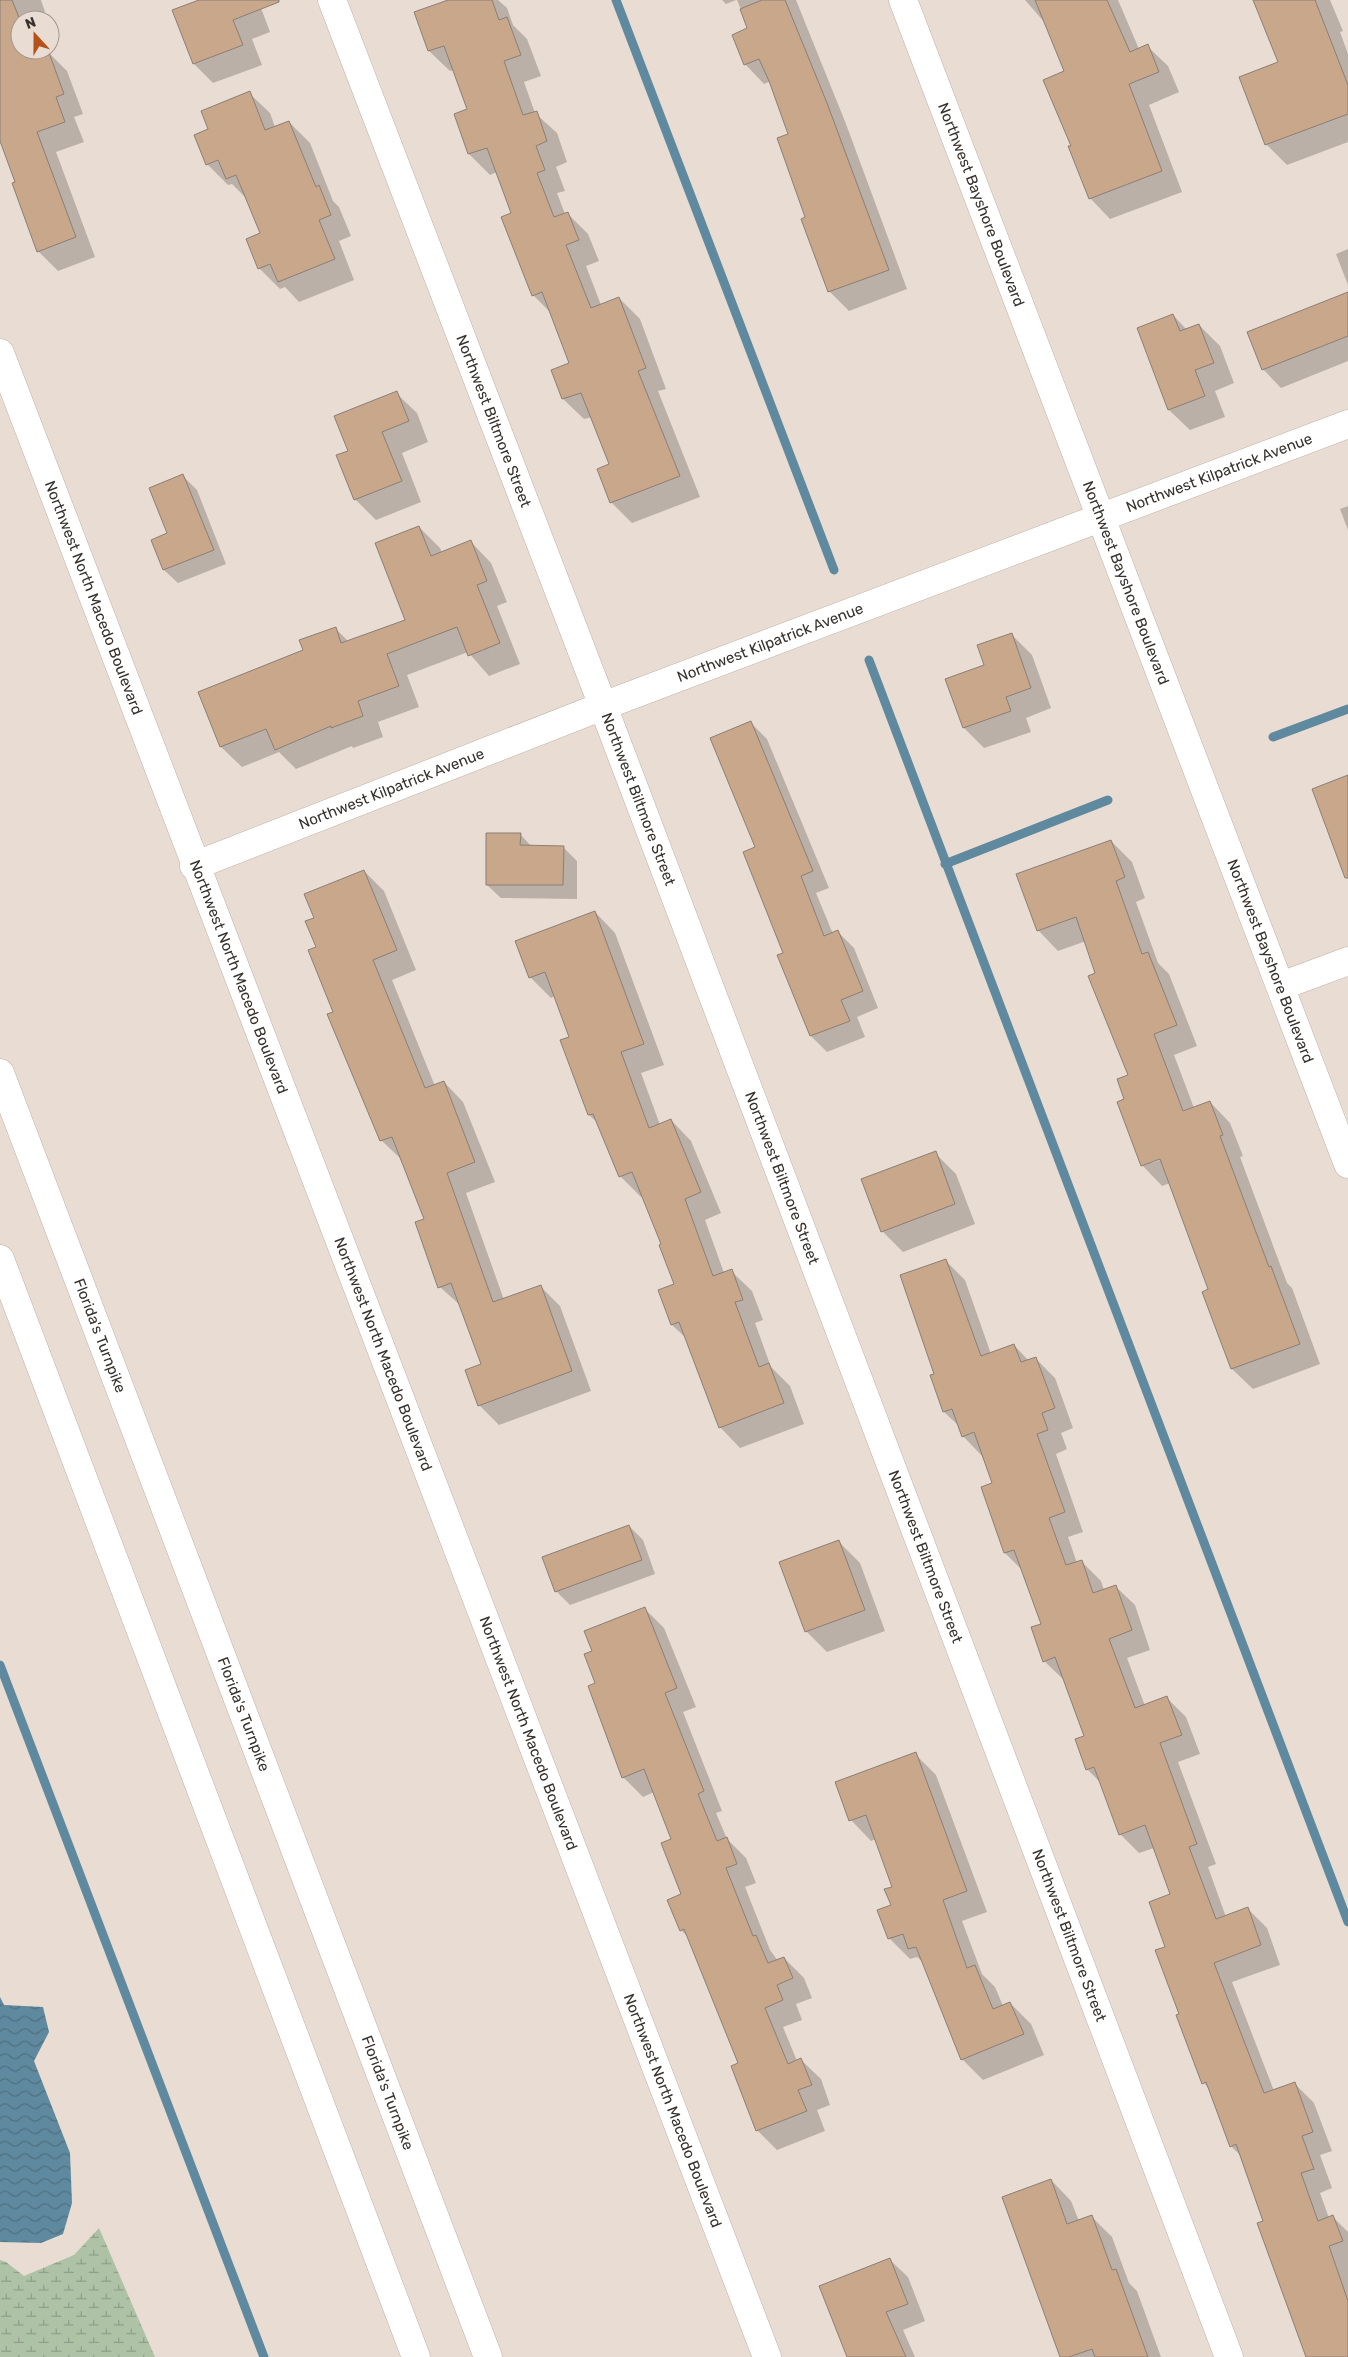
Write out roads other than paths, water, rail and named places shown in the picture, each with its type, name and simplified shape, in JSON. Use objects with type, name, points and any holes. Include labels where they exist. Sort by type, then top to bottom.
[{"type":"main road","name":"Northwest Biltmore Street","points":[[332,0],[603,706],[1229,2357]]},
{"type":"main road","name":"Northwest Bayshore Boulevard","points":[[903,0],[1348,1164]]},
{"type":"main road","name":"Northwest North Macedo Boulevard","points":[[0,353],[194,866],[767,2357]]},
{"type":"main road","name":"Northwest Kilpatrick Avenue","points":[[194,866],[603,706],[1348,424]]},
{"type":"main road","points":[[1281,986],[1348,961]]},
{"type":"main road","name":"Florida's Turnpike","points":[[0,1072],[488,2357]]},
{"type":"main road","points":[[0,1259],[416,2357]]},
{"type":"water","points":[[0,1997],[4,2005],[43,2007],[49,2032],[34,2061],[70,2153],[72,2203],[63,2234],[41,2243],[0,2242]]},
{"type":"waterway","points":[[616,0],[834,570]]},
{"type":"waterway","points":[[869,660],[1348,1922]]},
{"type":"waterway","points":[[1273,737],[1348,709]]},
{"type":"waterway","points":[[945,864],[1108,800]]},
{"type":"waterway","points":[[0,1665],[264,2357]]}]
